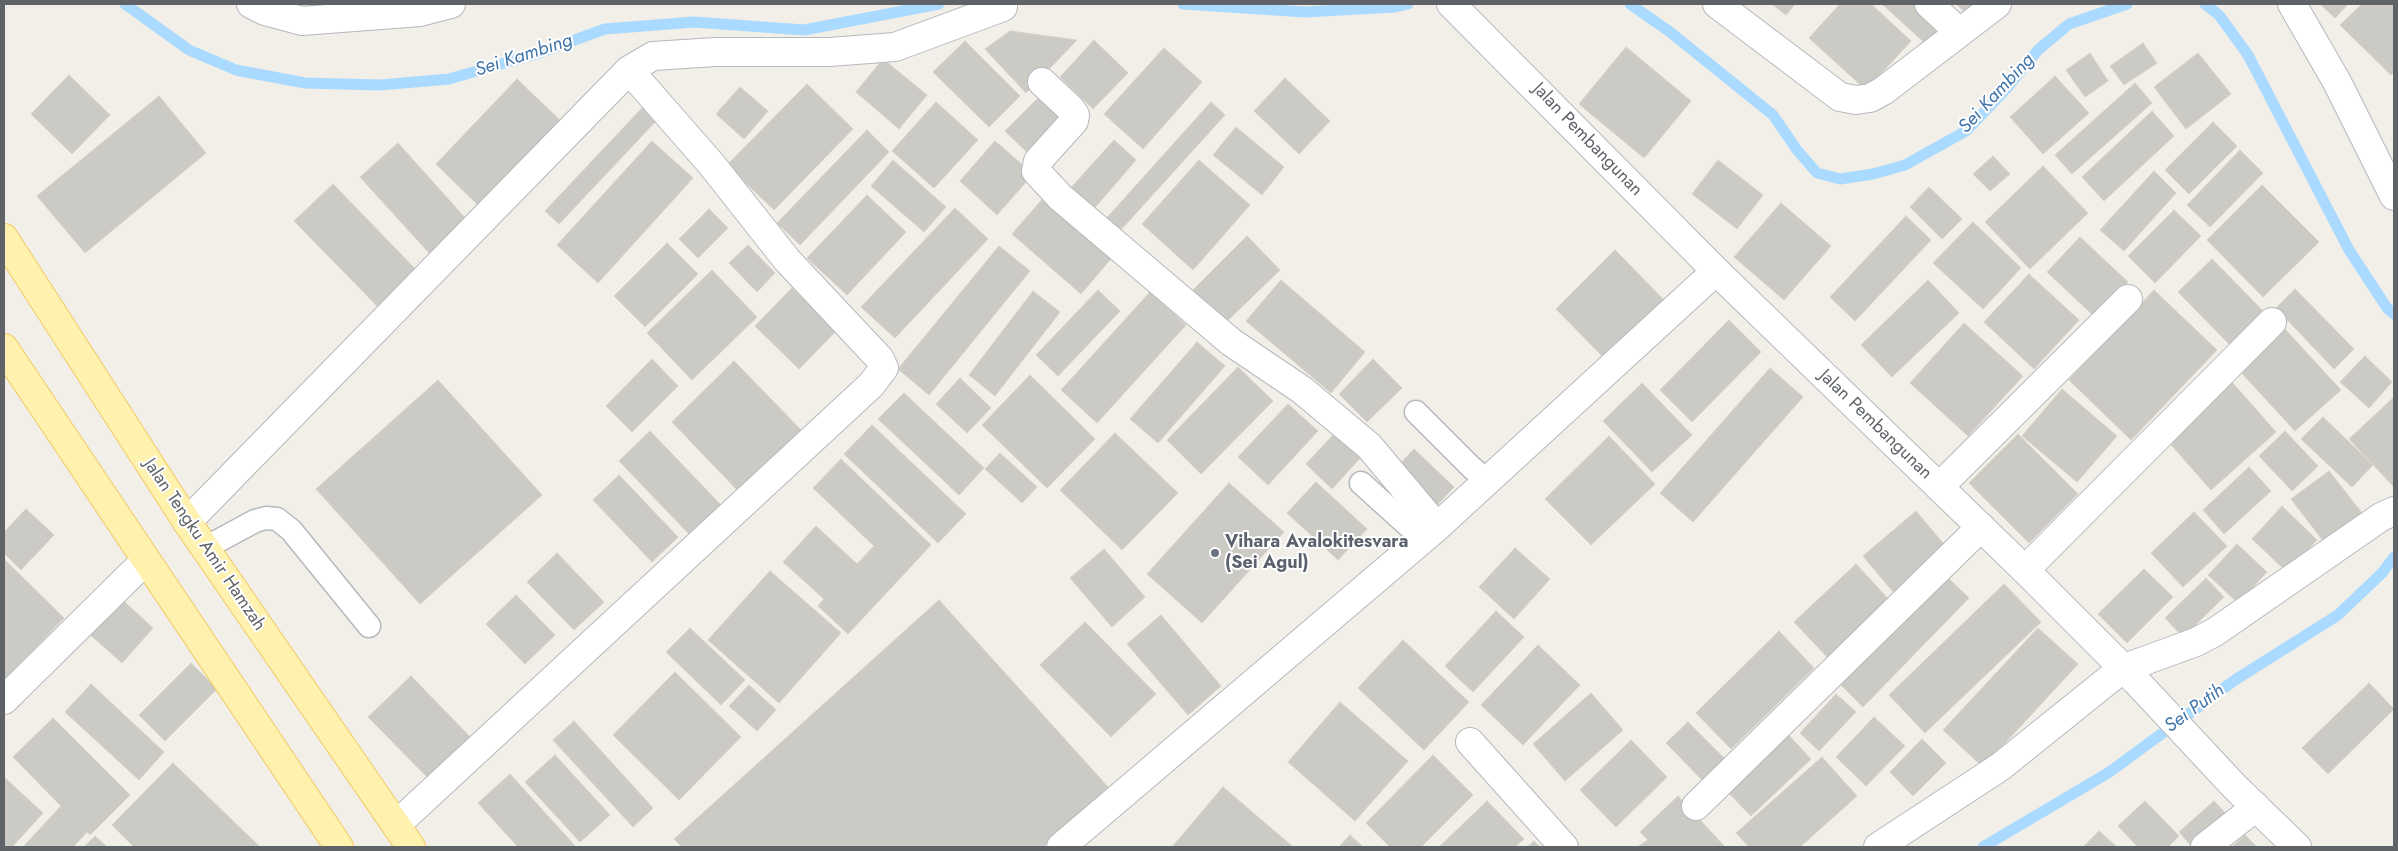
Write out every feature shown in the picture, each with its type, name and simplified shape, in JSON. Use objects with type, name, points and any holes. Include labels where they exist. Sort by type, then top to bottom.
[{"type":"main road","name":"Jalan Tengku Amir Hamzah","points":[[4,238],[187,522],[411,847]]},
{"type":"main road","points":[[4,348],[145,561],[339,847]]},
{"type":"street","points":[[251,4],[265,11],[302,21],[420,12],[451,4]]},
{"type":"street","name":"Jalan Pembangunan","points":[[1451,4],[1716,271],[2025,570],[2129,675],[2234,786],[2297,847]]},
{"type":"street","points":[[1717,4],[1840,97],[1856,100],[1870,98],[1883,91],[1997,4]]},
{"type":"street","points":[[1929,4],[1959,32]]},
{"type":"street","points":[[2292,4],[2337,82],[2394,196]]},
{"type":"street","points":[[187,522],[629,70],[653,56],[715,52],[830,52],[895,47],[1003,7]]},
{"type":"street","points":[[396,825],[871,385],[884,368],[880,359],[787,260],[712,165],[629,70]]},
{"type":"street","points":[[1042,82],[1075,115],[1074,121],[1038,161],[1036,171],[1060,197],[1224,336],[1302,390],[1369,446],[1430,533]]},
{"type":"street","points":[[1061,847],[1430,533],[1716,271]]},
{"type":"street","points":[[1939,487],[2128,299]]},
{"type":"street","points":[[2025,570],[2272,322]]},
{"type":"street","points":[[1878,847],[2000,768],[2129,675],[2215,632],[2381,517],[2394,512]]},
{"type":"street","points":[[1696,806],[1981,528]]},
{"type":"street","points":[[4,700],[145,561]]},
{"type":"street","points":[[1470,742],[1564,847]]},
{"type":"street","points":[[2205,847],[2256,807]]},
{"type":"lane","points":[[1416,412],[1470,468],[1487,481]]},
{"type":"lane","points":[[1361,483],[1430,533]]},
{"type":"lane","points":[[205,548],[255,521],[266,518],[277,519],[291,530],[370,626]]},
{"type":"building","points":[[1772,4],[1795,4],[1786,15]]},
{"type":"building","points":[[1840,4],[1871,4],[1911,41],[1866,90],[1809,38]]},
{"type":"building","points":[[1882,4],[1916,4],[1944,28],[1928,46]]},
{"type":"building","points":[[1956,4],[1985,4],[1972,18]]},
{"type":"building","points":[[2320,4],[2348,4],[2335,18]]},
{"type":"building","points":[[2362,4],[2394,4],[2394,72],[2391,75],[2340,25]]},
{"type":"building","points":[[1010,31],[1077,40],[1026,93],[985,49]]},
{"type":"building","points":[[1094,40],[1128,73],[1093,109],[1060,77]]},
{"type":"building","points":[[965,41],[1020,96],[989,127],[933,72]]},
{"type":"building","points":[[2143,43],[2157,63],[2124,85],[2110,66]]},
{"type":"building","points":[[1626,47],[1691,101],[1644,158],[1579,104]]},
{"type":"building","points":[[1164,48],[1202,82],[1143,149],[1104,114]]},
{"type":"building","points":[[2090,53],[2108,81],[2085,97],[2066,70]]},
{"type":"building","points":[[2198,53],[2231,94],[2186,129],[2154,87]]},
{"type":"building","points":[[883,59],[927,95],[899,129],[856,92]]},
{"type":"building","points":[[69,75],[110,115],[72,154],[31,114]]},
{"type":"building","points":[[2055,76],[2089,113],[2043,154],[2010,117]]},
{"type":"building","points":[[1285,78],[1330,121],[1299,154],[1254,111]]},
{"type":"building","points":[[517,79],[567,127],[485,212],[436,164]]},
{"type":"building","points":[[2135,83],[2152,103],[2072,174],[2055,155]]},
{"type":"building","points":[[807,84],[853,129],[774,210],[727,165]]},
{"type":"building","points":[[740,87],[768,111],[744,139],[716,114]]},
{"type":"building","points":[[1044,92],[1071,120],[1033,158],[1005,131]]},
{"type":"building","points":[[159,96],[206,153],[85,253],[37,196]]},
{"type":"building","points":[[936,102],[978,140],[934,188],[892,151]]},
{"type":"building","points":[[1211,102],[1225,115],[1118,233],[1104,221]]},
{"type":"building","points":[[643,107],[657,120],[559,224],[545,211]]},
{"type":"building","points":[[2152,111],[2174,136],[2104,201],[2082,177]]},
{"type":"building","points":[[2213,122],[2237,146],[2189,194],[2165,170]]},
{"type":"building","points":[[1236,127],[1284,167],[1262,195],[1213,155]]},
{"type":"building","points":[[867,130],[889,152],[800,245],[777,223]]},
{"type":"building","points":[[1114,140],[1136,160],[1092,211],[1069,190]]},
{"type":"building","points":[[652,141],[693,178],[598,283],[557,245]]},
{"type":"building","points":[[995,141],[1033,174],[997,215],[960,181]]},
{"type":"building","points":[[398,143],[467,220],[430,254],[360,177]]},
{"type":"building","points":[[2240,150],[2263,173],[2210,227],[2187,205]]},
{"type":"building","points":[[1993,156],[2010,174],[1990,191],[1973,174]]},
{"type":"building","points":[[893,160],[946,207],[924,232],[871,186]]},
{"type":"building","points":[[1199,160],[1250,205],[1193,270],[1142,224]]},
{"type":"building","points":[[1718,160],[1763,195],[1737,229],[1692,194]]},
{"type":"building","points":[[2043,166],[2088,213],[2030,269],[1985,222]]},
{"type":"building","points":[[2154,171],[2176,193],[2124,251],[2100,230]]},
{"type":"building","points":[[333,184],[424,278],[385,314],[294,221]]},
{"type":"building","points":[[2262,185],[2319,242],[2263,297],[2207,240]]},
{"type":"building","points":[[1929,187],[1962,219],[1942,239],[1910,207]]},
{"type":"building","points":[[867,195],[906,232],[847,295],[807,258]]},
{"type":"building","points":[[1046,195],[1115,254],[1081,294],[1012,234]]},
{"type":"building","points":[[1781,203],[1831,246],[1784,300],[1734,257]]},
{"type":"building","points":[[955,208],[988,239],[895,338],[861,307]]},
{"type":"building","points":[[709,209],[728,228],[698,258],[679,239]]},
{"type":"building","points":[[2174,210],[2201,236],[2155,283],[2128,256]]},
{"type":"building","points":[[1906,216],[1931,240],[1855,321],[1830,297]]},
{"type":"building","points":[[1973,222],[2021,268],[1983,309],[1933,263]]},
{"type":"building","points":[[1247,236],[1280,270],[1222,326],[1190,293]]},
{"type":"building","points":[[2080,237],[2128,282],[2095,317],[2047,272]]},
{"type":"building","points":[[667,243],[698,274],[645,327],[614,296]]},
{"type":"building","points":[[748,245],[775,273],[757,292],[729,263]]},
{"type":"building","points":[[999,246],[1030,271],[929,395],[898,369]]},
{"type":"building","points":[[1615,250],[1666,302],[1607,361],[1556,309]]},
{"type":"building","points":[[2212,259],[2270,318],[2236,351],[2178,292]]},
{"type":"building","points":[[712,270],[757,317],[692,380],[647,333]]},
{"type":"building","points":[[2029,274],[2079,320],[2034,369],[1984,322]]},
{"type":"building","points":[[1281,280],[1365,352],[1331,393],[1246,321]]},
{"type":"building","points":[[1928,280],[1959,313],[1892,377],[1861,345]]},
{"type":"building","points":[[792,288],[836,331],[799,369],[755,326]]},
{"type":"building","points":[[2295,289],[2354,349],[2334,369],[2276,308]]},
{"type":"building","points":[[1098,290],[1120,311],[1058,376],[1036,355]]},
{"type":"building","points":[[2154,290],[2217,350],[2131,440],[2069,380]]},
{"type":"building","points":[[1033,291],[1060,312],[995,396],[969,375]]},
{"type":"building","points":[[1150,292],[1186,325],[1097,423],[1061,390]]},
{"type":"building","points":[[1729,320],[1761,352],[1692,422],[1660,390]]},
{"type":"building","points":[[1964,323],[2023,376],[1968,436],[1910,383]]},
{"type":"building","points":[[2283,327],[2341,390],[2295,431],[2238,369]]},
{"type":"building","points":[[1197,342],[1225,366],[1158,443],[1130,419]]},
{"type":"building","points":[[2365,356],[2392,382],[2369,408],[2340,382]]},
{"type":"building","points":[[652,359],[678,386],[632,432],[606,406]]},
{"type":"building","points":[[1373,359],[1402,388],[1367,422],[1339,394]]},
{"type":"building","points":[[734,361],[803,432],[740,493],[672,422]]},
{"type":"building","points":[[1238,367],[1273,401],[1201,474],[1167,440]]},
{"type":"building","points":[[1770,368],[1803,397],[1693,522],[1660,493]]},
{"type":"building","points":[[1030,375],[1095,439],[1047,488],[982,425]]},
{"type":"building","points":[[960,378],[991,408],[967,433],[936,404]]},
{"type":"building","points":[[438,380],[542,495],[420,604],[316,489]]},
{"type":"building","points":[[2231,381],[2276,432],[2211,490],[2166,439]]},
{"type":"building","points":[[1642,383],[1692,435],[1652,472],[1603,421]]},
{"type":"building","points":[[2062,389],[2117,436],[2077,482],[2022,436]]},
{"type":"building","points":[[904,393],[984,468],[959,495],[878,419]]},
{"type":"building","points":[[2394,399],[2394,487],[2349,439]]},
{"type":"building","points":[[1288,404],[1318,431],[1268,485],[1238,457]]},
{"type":"building","points":[[2323,417],[2373,465],[2352,487],[2301,439]]},
{"type":"building","points":[[872,425],[966,514],[938,543],[844,454]]},
{"type":"building","points":[[650,431],[721,505],[690,535],[619,461]]},
{"type":"building","points":[[2285,431],[2318,466],[2292,491],[2259,456]]},
{"type":"building","points":[[1336,432],[1362,456],[1332,489],[1306,464]]},
{"type":"building","points":[[1115,433],[1178,493],[1122,550],[1060,490]]},
{"type":"building","points":[[2018,434],[2078,494],[2029,543],[1969,483]]},
{"type":"building","points":[[1609,436],[1655,484],[1591,545],[1545,499]]},
{"type":"building","points":[[1414,449],[1454,487],[1437,505],[1398,466]]},
{"type":"building","points":[[1000,453],[1037,487],[1022,503],[985,469]]},
{"type":"building","points":[[841,459],[931,545],[848,634],[818,606],[824,599],[783,562],[816,526],[857,564],[874,546],[813,488]]},
{"type":"building","points":[[2249,467],[2271,491],[2224,534],[2203,510]]},
{"type":"building","points":[[2329,471],[2362,513],[2324,542],[2291,499]]},
{"type":"building","points":[[619,475],[678,537],[652,562],[593,500]]},
{"type":"building","points":[[1316,482],[1367,529],[1338,560],[1287,513]]},
{"type":"building","name":"Vihara Avalokitesvara (Sei Agul)","points":[[1229,483],[1284,532],[1202,623],[1147,574]]},
{"type":"building","points":[[2282,506],[2317,540],[2287,572],[2252,539]]},
{"type":"building","points":[[26,509],[54,535],[21,570],[4,553],[4,532]]},
{"type":"building","points":[[1916,511],[1948,549],[1895,594],[1863,556]]},
{"type":"building","points":[[2194,512],[2227,546],[2183,587],[2151,553]]},
{"type":"building","points":[[2237,544],[2267,572],[2238,603],[2208,575]]},
{"type":"building","points":[[1515,548],[1550,579],[1514,619],[1479,587]]},
{"type":"building","points":[[1104,549],[1145,597],[1112,627],[1070,578]]},
{"type":"building","points":[[557,553],[604,602],[574,630],[527,582]]},
{"type":"building","points":[[4,559],[64,618],[4,680]]},
{"type":"building","points":[[1856,564],[1892,603],[1830,660],[1794,622]]},
{"type":"building","points":[[2144,569],[2173,597],[2127,643],[2098,614]]},
{"type":"building","points":[[770,571],[841,633],[779,703],[708,640]]},
{"type":"building","points":[[1943,573],[1969,598],[1863,707],[1838,682]]},
{"type":"building","points":[[2206,578],[2224,597],[2183,637],[2165,618]]},
{"type":"building","points":[[2004,584],[2041,622],[1925,733],[1889,695]]},
{"type":"building","points":[[516,595],[555,635],[525,664],[486,624]]},
{"type":"building","points":[[118,596],[153,628],[122,663],[86,631]]},
{"type":"building","points":[[939,600],[1109,788],[1043,847],[682,847],[674,839]]},
{"type":"building","points":[[1496,611],[1524,637],[1473,692],[1445,666]]},
{"type":"building","points":[[1161,615],[1221,686],[1188,715],[1127,644]]},
{"type":"building","points":[[1085,622],[1156,694],[1111,737],[1040,665]]},
{"type":"building","points":[[690,628],[745,680],[721,705],[666,652]]},
{"type":"building","points":[[2038,628],[2078,664],[1983,767],[1943,730]]},
{"type":"building","points":[[1779,631],[1814,668],[1731,749],[1696,713]]},
{"type":"building","points":[[1403,640],[1469,702],[1424,750],[1358,688]]},
{"type":"building","points":[[1538,645],[1580,685],[1523,745],[1481,705]]},
{"type":"building","points":[[191,663],[217,689],[165,741],[139,715]]},
{"type":"building","points":[[675,672],[741,737],[679,800],[613,735]]},
{"type":"building","points":[[411,676],[475,742],[433,783],[368,717]]},
{"type":"building","points":[[2369,683],[2394,709],[2328,774],[2302,748]]},
{"type":"building","points":[[91,684],[164,752],[139,780],[65,712]]},
{"type":"building","points":[[749,685],[776,710],[757,731],[729,706]]},
{"type":"building","points":[[1591,693],[1623,730],[1565,781],[1533,744]]},
{"type":"building","points":[[1836,694],[1856,712],[1819,751],[1800,733]]},
{"type":"building","points":[[1340,702],[1408,761],[1355,821],[1288,762]]},
{"type":"building","points":[[1874,717],[1905,746],[1866,786],[1836,757]]},
{"type":"building","points":[[53,718],[130,795],[90,835],[87,832],[73,847],[23,847],[61,806],[13,757]]},
{"type":"building","points":[[574,721],[653,808],[633,827],[553,740]]},
{"type":"building","points":[[1688,722],[1731,765],[1709,787],[1666,743]]},
{"type":"building","points":[[1783,729],[1811,759],[1751,816],[1722,786]]},
{"type":"building","points":[[1922,739],[1946,763],[1913,796],[1890,772]]},
{"type":"building","points":[[1631,740],[1667,777],[1616,827],[1580,790]]},
{"type":"building","points":[[555,755],[610,815],[580,842],[525,782]]},
{"type":"building","points":[[1433,755],[1473,795],[1421,847],[1390,847],[1366,823]]},
{"type":"building","points":[[1822,757],[1857,796],[1800,847],[1749,847],[1736,833]]},
{"type":"building","points":[[173,763],[260,847],[134,847],[112,825]]},
{"type":"building","points":[[510,774],[576,847],[518,847],[478,803]]},
{"type":"building","points":[[4,777],[43,813],[12,847],[4,846]]},
{"type":"building","points":[[1223,787],[1293,847],[1172,847]]},
{"type":"building","points":[[1678,796],[1725,847],[1637,847],[1648,840],[1640,832]]},
{"type":"building","points":[[1487,801],[1524,839],[1515,847],[1439,847]]},
{"type":"building","points":[[2145,801],[2179,836],[2168,847],[2138,847],[2118,826]]},
{"type":"building","points":[[2214,801],[2230,818],[2192,847],[2179,832]]},
{"type":"building","points":[[2099,831],[2117,847],[2083,847]]},
{"type":"building","points":[[1350,835],[1363,847],[1339,847]]},
{"type":"building","points":[[2245,835],[2257,847],[2232,847]]},
{"type":"building","points":[[95,836],[107,847],[84,847]]},
{"type":"building","points":[[1534,841],[1540,847],[1527,847]]},
{"type":"waterway","name":"Sei Kambing","points":[[125,4],[189,50],[236,70],[305,83],[380,85],[449,79],[536,54],[605,29],[694,22],[804,30],[939,4]]},
{"type":"waterway","name":"Sei Kambing","points":[[1183,4],[1305,12],[1395,7],[1408,4]]},
{"type":"waterway","name":"Sei Kambing","points":[[1630,4],[1670,32],[1773,115],[1797,150],[1817,173],[1840,179],[1873,174],[1905,165],[1966,131],[2006,89],[2038,50],[2069,24],[2127,4]]},
{"type":"waterway","name":"Sei Kambing","points":[[2205,4],[2219,15],[2248,55],[2349,250],[2387,308],[2394,314]]},
{"type":"waterway","name":"Sei Putih","points":[[1983,847],[2108,773],[2235,680],[2338,615],[2382,573],[2394,557]]},
{"type":"place","name":"Vihara Avalokitesvara (Sei Agul)","points":[[1215,553]]}]
